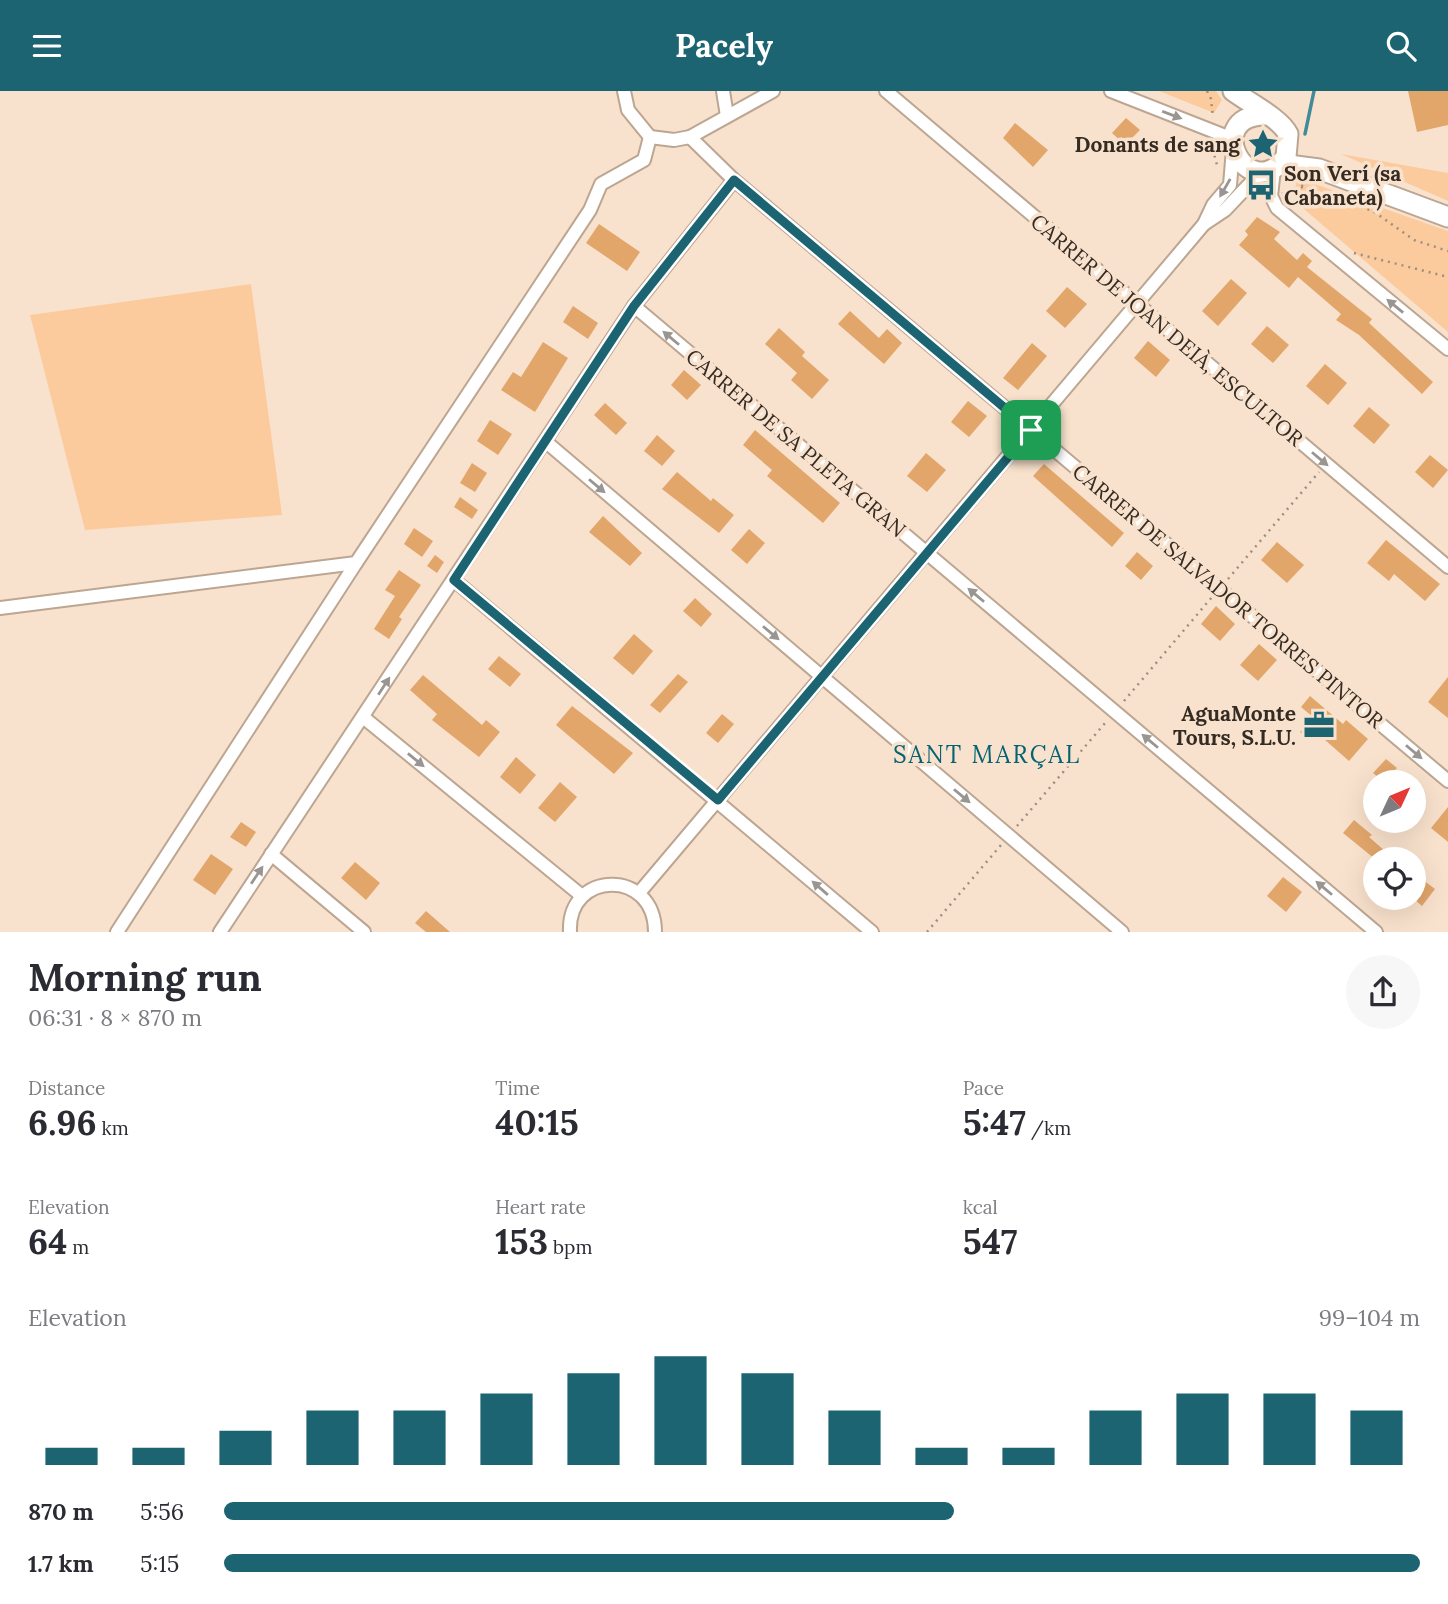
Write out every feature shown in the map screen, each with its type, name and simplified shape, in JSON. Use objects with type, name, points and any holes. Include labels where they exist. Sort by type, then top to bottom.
[{"type":"street","points":[[624,91],[628,110],[650,137],[674,140],[690,137],[773,91]]},
{"type":"street","points":[[723,91],[727,116]]},
{"type":"street","name":"CARRER DE JOAN DEIÀ, ESCULTOR","points":[[886,91],[1448,568]]},
{"type":"street","points":[[1111,91],[1235,137]]},
{"type":"street","points":[[1226,91],[1243,165],[1319,169],[1448,217]]},
{"type":"street","points":[[1233,91],[1264,115],[1279,121],[1290,142],[1319,169]]},
{"type":"street","points":[[639,893],[1204,224],[1213,205],[1230,185],[1235,137],[1256,115],[1264,115]]},
{"type":"street","points":[[117,932],[356,563],[590,210],[601,184],[644,160],[650,137]]},
{"type":"street","name":"CARRER DE SALVADOR TORRES PINTOR","points":[[690,137],[734,180],[1448,781]]},
{"type":"street","points":[[1204,224],[1272,168],[1290,142]]},
{"type":"street","points":[[1272,168],[1270,196],[1277,208],[1448,349]]},
{"type":"street","points":[[220,932],[634,306],[734,180]]},
{"type":"street","name":"CARRER DE SA PLETA GRAN","points":[[634,306],[1376,932]]},
{"type":"street","points":[[545,441],[1122,932]]},
{"type":"street","points":[[0,608],[356,563]]},
{"type":"street","points":[[454,580],[872,932]]},
{"type":"street","points":[[363,717],[582,896]]},
{"type":"street","points":[[271,854],[364,932]]},
{"type":"street","points":[[570,932],[574,908],[582,896],[604,885],[616,884],[639,893],[654,916],[655,932]]},
{"type":"path","points":[[1301,187],[1373,211],[1414,240],[1448,251]]},
{"type":"path","points":[[1354,253],[1448,277]]},
{"type":"path","points":[[1227,580],[1326,464]]},
{"type":"path","points":[[1119,706],[1214,594]]},
{"type":"path","points":[[1014,830],[1110,717]]},
{"type":"path","points":[[927,932],[1003,843]]},
{"type":"shaded area","points":[[1159,91],[1216,91],[1222,100],[1214,113]]},
{"type":"shaded area","points":[[1341,154],[1448,173],[1448,201]]},
{"type":"shaded area","points":[[1295,177],[1448,231],[1448,332],[1298,204]]},
{"type":"shaded area","points":[[251,284],[282,515],[85,530],[30,315]]},
{"type":"building","points":[[1408,91],[1448,91],[1448,125],[1417,132]]},
{"type":"building","points":[[1126,118],[1140,130],[1125,145],[1112,133]]},
{"type":"building","points":[[1015,123],[1048,150],[1033,167],[1003,138]]},
{"type":"building","points":[[1257,217],[1280,232],[1274,239],[1297,260],[1303,253],[1312,261],[1307,267],[1372,319],[1369,323],[1433,382],[1422,394],[1359,335],[1336,320],[1341,314],[1298,277],[1289,288],[1239,245],[1248,235],[1245,231]]},
{"type":"building","points":[[599,224],[640,252],[627,271],[586,243]]},
{"type":"building","points":[[1231,279],[1247,293],[1218,326],[1202,311]]},
{"type":"building","points":[[1067,287],[1087,304],[1065,328],[1046,311]]},
{"type":"building","points":[[573,306],[598,323],[588,339],[563,322]]},
{"type":"building","points":[[850,311],[879,338],[887,329],[902,343],[884,364],[838,324]]},
{"type":"building","points":[[1267,326],[1289,345],[1273,363],[1251,344]]},
{"type":"building","points":[[779,328],[805,352],[802,356],[829,380],[812,399],[791,380],[797,373],[765,344]]},
{"type":"building","points":[[1148,341],[1170,360],[1156,377],[1134,358]]},
{"type":"building","points":[[543,342],[568,358],[535,412],[501,390],[513,372],[521,377]]},
{"type":"building","points":[[1032,343],[1047,356],[1018,390],[1003,378]]},
{"type":"building","points":[[1325,364],[1347,383],[1328,405],[1306,386]]},
{"type":"building","points":[[684,370],[701,385],[687,400],[671,385]]},
{"type":"building","points":[[968,401],[987,416],[969,437],[951,422]]},
{"type":"building","points":[[605,403],[627,423],[616,435],[594,415]]},
{"type":"building","points":[[1369,407],[1390,425],[1374,444],[1353,426]]},
{"type":"building","points":[[490,420],[512,434],[498,455],[477,441]]},
{"type":"building","points":[[755,430],[840,503],[823,523],[767,476],[772,470],[743,445]]},
{"type":"building","points":[[657,435],[675,451],[662,466],[644,451]]},
{"type":"building","points":[[926,453],[946,470],[927,492],[907,476]]},
{"type":"building","points":[[1430,455],[1448,470],[1433,488],[1415,472]]},
{"type":"building","points":[[472,463],[487,473],[475,492],[460,483]]},
{"type":"building","points":[[1044,464],[1124,533],[1112,547],[1033,476]]},
{"type":"building","points":[[677,472],[711,501],[713,498],[734,515],[719,533],[662,489]]},
{"type":"building","points":[[460,497],[478,510],[472,519],[454,507]]},
{"type":"building","points":[[603,516],[642,553],[630,566],[589,532]]},
{"type":"building","points":[[414,528],[433,541],[422,557],[404,544]]},
{"type":"building","points":[[749,529],[765,543],[747,564],[731,550]]},
{"type":"building","points":[[1386,540],[1440,584],[1425,601],[1394,574],[1389,581],[1367,563]]},
{"type":"building","points":[[1277,542],[1304,565],[1287,583],[1261,560]]},
{"type":"building","points":[[1137,552],[1153,566],[1141,580],[1125,566]]},
{"type":"building","points":[[435,555],[444,562],[437,573],[427,566]]},
{"type":"building","points":[[399,570],[421,585],[399,617],[402,619],[389,639],[374,629],[395,596],[385,590]]},
{"type":"building","points":[[695,598],[712,614],[701,627],[683,611]]},
{"type":"building","points":[[1216,606],[1235,624],[1220,641],[1201,624]]},
{"type":"building","points":[[634,634],[653,651],[633,675],[613,658]]},
{"type":"building","points":[[1259,644],[1277,660],[1258,681],[1240,665]]},
{"type":"building","points":[[499,656],[521,674],[510,687],[488,669]]},
{"type":"building","points":[[678,674],[688,682],[660,713],[650,705]]},
{"type":"building","points":[[423,675],[482,725],[486,720],[500,732],[479,757],[432,720],[437,714],[410,690]]},
{"type":"building","points":[[1448,677],[1448,718],[1428,702]]},
{"type":"building","points":[[1310,696],[1343,724],[1346,720],[1368,739],[1349,761],[1316,732],[1310,740],[1300,732],[1313,717],[1301,707]]},
{"type":"building","points":[[572,706],[633,753],[614,774],[556,725]]},
{"type":"building","points":[[722,714],[734,724],[718,743],[706,733]]},
{"type":"building","points":[[516,757],[536,775],[520,794],[500,777]]},
{"type":"building","points":[[1386,759],[1397,768],[1395,770],[1376,770]]},
{"type":"building","points":[[560,782],[577,797],[555,822],[538,808]]},
{"type":"building","points":[[1448,807],[1448,842],[1431,828]]},
{"type":"building","points":[[1354,820],[1363,828],[1363,833],[1370,833],[1372,835],[1369,837],[1380,847],[1363,847],[1363,849],[1343,833]]},
{"type":"building","points":[[241,822],[256,832],[246,847],[230,837]]},
{"type":"building","points":[[211,854],[233,869],[215,895],[193,880]]},
{"type":"building","points":[[355,862],[380,883],[366,900],[341,878]]},
{"type":"building","points":[[1283,877],[1302,892],[1286,912],[1267,896]]},
{"type":"building","points":[[1426,882],[1435,889],[1426,901]]},
{"type":"building","points":[[426,911],[450,932],[426,932],[415,923]]},
{"type":"waterway","points":[[1305,134],[1314,91]]},
{"type":"place","name":"Donants de sang","points":[[1263,144]]},
{"type":"place","name":"Son Verí (sa Cabaneta)","points":[[1261,185]]},
{"type":"place","name":"AguaMonte Tours, S.L.U.","points":[[1319,725]]},
{"type":"district","name":"SANT MARÇAL","points":[[987,754]]},
{"type":"route","points":[[734,180],[1031,430],[718,800],[454,580],[634,306],[734,180]]}]
